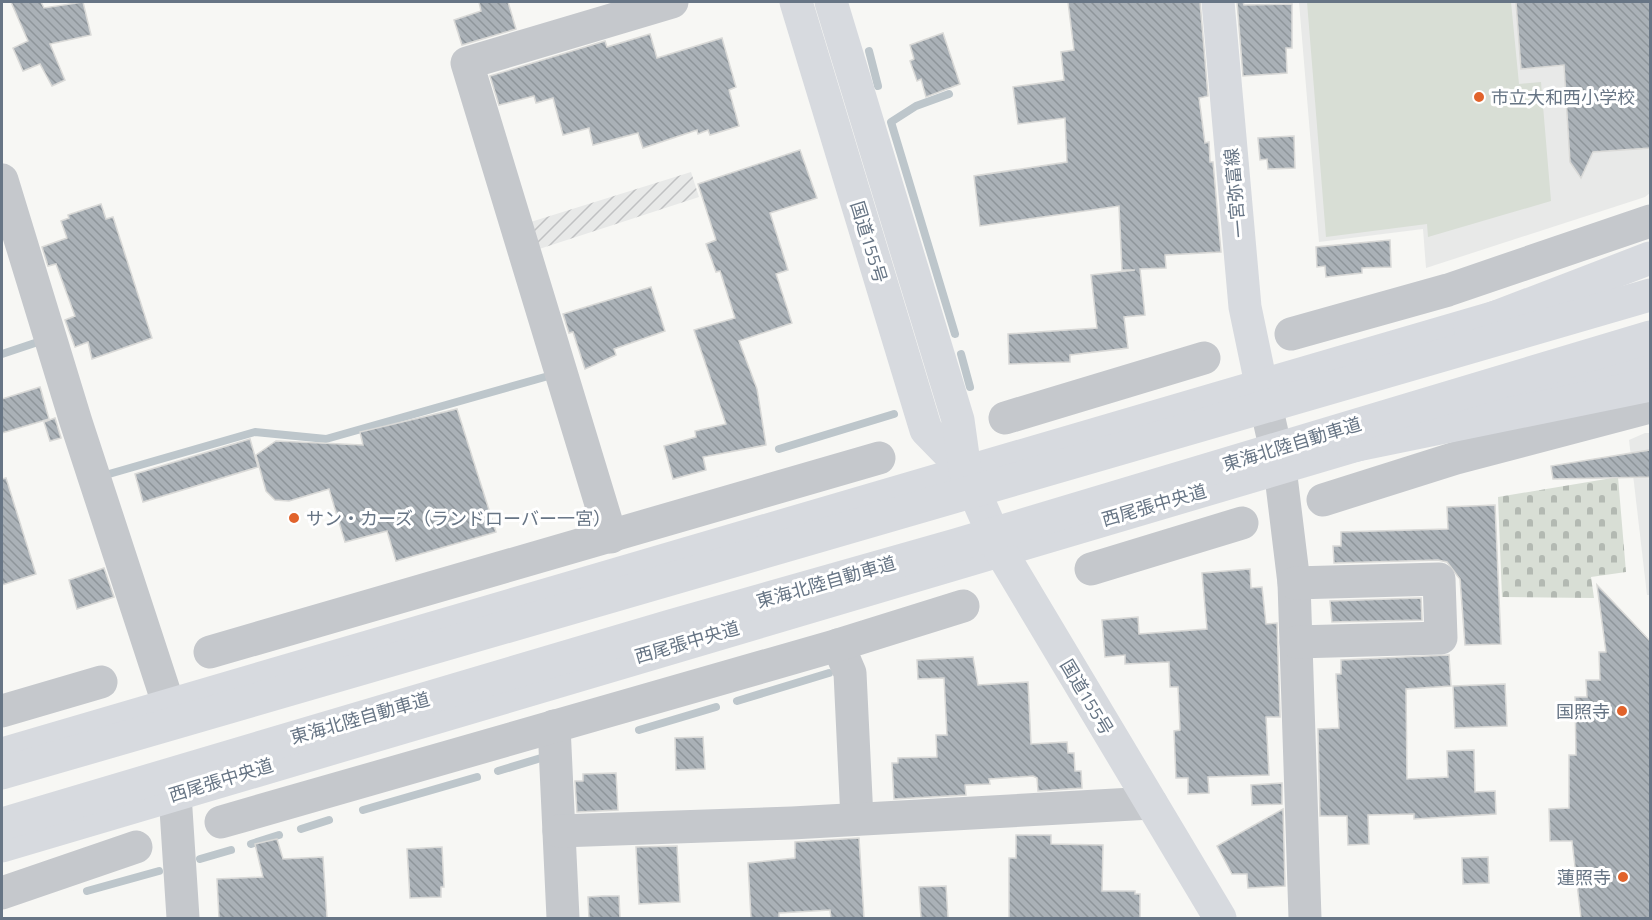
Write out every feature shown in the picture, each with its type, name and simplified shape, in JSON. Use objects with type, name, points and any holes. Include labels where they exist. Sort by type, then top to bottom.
[{"type":"main road","name":"国道155号","points":[[796,2],[926,430],[965,470]]},
{"type":"main road","name":"国道155号","points":[[831,2],[958,420],[965,470],[1000,550],[1220,918]]},
{"type":"main road","name":"一宮弥富線","points":[[1218,2],[1245,307],[1273,391]]},
{"type":"main road","points":[[1273,391],[1650,258]]},
{"type":"main road","points":[[2,773],[1273,391],[1459,327],[1650,273]]},
{"type":"main road","points":[[2,754],[1098,431],[1273,391],[1650,295]]},
{"type":"main road","name":"東海北陸自動車道","points":[[2,824],[670,626],[956,545],[1650,337]]},
{"type":"main road","name":"西尾張中央道","points":[[2,846],[456,710],[1650,360]]},
{"type":"main road","points":[[956,545],[1265,464],[1650,385]]},
{"type":"street","points":[[648,564],[624,533],[467,63],[672,2]]},
{"type":"street","points":[[2,180],[76,422],[169,706]]},
{"type":"street","points":[[1292,334],[1448,290],[1650,221]]},
{"type":"street","points":[[1448,290],[1459,327]]},
{"type":"street","points":[[1005,418],[1204,358]]},
{"type":"street","points":[[1551,388],[1564,430]]},
{"type":"street","points":[[1273,391],[1294,584],[1305,918]]},
{"type":"street","points":[[1085,394],[1098,431]]},
{"type":"street","points":[[1323,500],[1456,458],[1650,407]]},
{"type":"street","points":[[210,652],[879,458]]},
{"type":"street","points":[[1144,508],[1160,548]]},
{"type":"street","points":[[1091,569],[1242,523]]},
{"type":"street","points":[[1294,584],[1439,579],[1441,638],[1296,642]]},
{"type":"street","points":[[221,822],[838,645],[963,606]]},
{"type":"street","points":[[775,663],[787,613]]},
{"type":"street","points":[[838,645],[850,674],[857,819]]},
{"type":"street","points":[[2,711],[101,682]]},
{"type":"street","points":[[456,710],[494,742]]},
{"type":"street","points":[[554,726],[563,918]]},
{"type":"street","points":[[175,794],[183,918]]},
{"type":"street","points":[[559,831],[1119,807],[1151,803]]},
{"type":"street","points":[[2,893],[136,848]]},
{"type":"shaded area","name":"市立大和西小学校","points":[[1299,2],[1650,2],[1650,193],[1645,197],[1426,268],[1423,229],[1319,242]]},
{"type":"shaded area","points":[[691,172],[699,197],[530,252],[521,225]]},
{"type":"shaded area","points":[[1650,433],[1650,595],[1647,595],[1629,440]]},
{"type":"green space","name":"市立大和西小学校","points":[[1307,2],[1511,2],[1519,84],[1541,82],[1551,201],[1428,237],[1427,224],[1326,237]]},
{"type":"green space","points":[[1618,477],[1626,572],[1591,577],[1594,598],[1502,597],[1498,497]]},
{"type":"building","points":[[11,2],[41,2],[44,8],[83,2],[91,35],[50,44],[65,80],[52,86],[40,64],[23,71],[13,48],[28,41]]},
{"type":"building","points":[[479,2],[508,2],[516,29],[462,45],[454,20],[481,11]]},
{"type":"building","points":[[1068,2],[1200,2],[1208,96],[1199,98],[1205,143],[1209,142],[1210,162],[1213,162],[1221,252],[1165,255],[1166,268],[1140,269],[1145,315],[1124,317],[1128,348],[1070,355],[1070,362],[1009,364],[1008,334],[1097,328],[1091,275],[1135,270],[1122,270],[1119,206],[980,226],[974,176],[1067,162],[1065,118],[1018,124],[1013,87],[1064,80],[1061,52],[1074,50]]},
{"type":"building","points":[[1237,2],[1243,2],[1244,5],[1292,4],[1292,48],[1286,48],[1287,73],[1243,76]]},
{"type":"building","points":[[1516,2],[1650,2],[1650,148],[1593,152],[1581,178],[1570,162],[1564,65],[1521,69]]},
{"type":"building","points":[[943,33],[960,84],[926,97],[921,79],[917,81],[910,61],[914,59],[910,45]]},
{"type":"building","points":[[650,34],[657,58],[722,38],[736,87],[729,90],[739,126],[710,135],[708,130],[698,134],[697,130],[643,148],[638,133],[593,145],[589,128],[563,135],[553,98],[536,103],[534,96],[499,105],[490,76],[605,41],[607,47]]},
{"type":"building","points":[[1294,136],[1295,168],[1268,169],[1267,159],[1260,160],[1258,138]]},
{"type":"building","points":[[800,150],[817,198],[770,213],[788,270],[776,274],[792,323],[739,341],[757,389],[766,445],[703,457],[706,470],[673,479],[664,446],[696,437],[695,431],[726,424],[694,330],[735,318],[720,271],[716,272],[706,244],[716,240],[698,184]]},
{"type":"building","points":[[101,204],[106,219],[113,217],[152,338],[92,359],[88,342],[75,347],[65,320],[75,316],[56,264],[48,266],[42,247],[67,238],[61,221],[69,218],[68,215]]},
{"type":"building","points":[[1390,240],[1391,267],[1362,268],[1362,273],[1326,277],[1325,266],[1317,267],[1316,247]]},
{"type":"building","points":[[651,287],[665,331],[614,349],[616,355],[585,369],[573,332],[569,333],[563,314]]},
{"type":"building","points":[[40,387],[49,419],[2,433],[2,399]]},
{"type":"building","points":[[457,409],[496,532],[396,561],[387,531],[345,542],[329,489],[289,501],[275,500],[266,491],[256,455],[276,441],[363,445],[360,432]]},
{"type":"building","points":[[55,418],[61,438],[50,441],[44,422]]},
{"type":"building","points":[[250,439],[258,467],[143,502],[135,474]]},
{"type":"building","points":[[1650,450],[1650,477],[1553,479],[1551,466]]},
{"type":"building","points":[[6,478],[36,574],[2,585],[2,479]]},
{"type":"building","points":[[1495,505],[1501,644],[1465,645],[1460,579],[1447,562],[1438,560],[1334,563],[1333,546],[1341,546],[1341,532],[1448,529],[1447,507]]},
{"type":"building","points":[[104,568],[114,597],[77,609],[69,580]]},
{"type":"building","points":[[1250,569],[1251,588],[1262,587],[1266,624],[1277,623],[1280,717],[1266,717],[1269,775],[1208,777],[1209,793],[1188,794],[1188,778],[1176,778],[1174,731],[1180,730],[1178,687],[1170,687],[1169,662],[1125,664],[1125,655],[1105,657],[1102,620],[1138,617],[1139,634],[1207,629],[1202,573]]},
{"type":"building","points":[[1597,585],[1650,641],[1650,918],[1581,918],[1572,841],[1550,841],[1549,809],[1569,808],[1569,755],[1576,755],[1575,697],[1587,697],[1586,680],[1600,680],[1599,652],[1606,652]]},
{"type":"building","points":[[1421,598],[1422,620],[1332,622],[1330,601]]},
{"type":"building","points":[[1449,655],[1451,686],[1406,689],[1407,779],[1448,777],[1447,751],[1474,750],[1475,792],[1495,791],[1496,814],[1414,819],[1414,814],[1368,815],[1369,844],[1348,845],[1347,816],[1320,816],[1318,729],[1339,728],[1336,674],[1341,674],[1341,660]]},
{"type":"building","points":[[973,657],[978,685],[1028,682],[1031,744],[1067,742],[1068,753],[1074,753],[1075,771],[1081,771],[1082,788],[1038,791],[1037,778],[1033,776],[989,779],[990,784],[965,785],[966,795],[894,799],[892,763],[898,763],[898,758],[937,757],[936,735],[947,735],[944,678],[918,679],[917,660]]},
{"type":"building","points":[[1505,684],[1507,726],[1455,728],[1453,686]]},
{"type":"building","points":[[703,737],[705,769],[676,770],[675,738]]},
{"type":"building","points":[[616,773],[618,810],[577,812],[575,781],[583,781],[583,774]]},
{"type":"building","points":[[1282,783],[1282,804],[1252,805],[1251,785]]},
{"type":"building","points":[[1283,809],[1285,886],[1248,888],[1247,874],[1232,874],[1217,846]]},
{"type":"building","points":[[1016,835],[1051,835],[1051,844],[1103,845],[1102,891],[1135,891],[1135,894],[1140,894],[1140,918],[1009,918],[1009,858],[1016,858]]},
{"type":"building","points":[[859,838],[864,918],[831,918],[830,910],[779,913],[779,918],[751,918],[748,863],[795,858],[795,842]]},
{"type":"building","points":[[277,839],[283,859],[323,857],[327,918],[219,918],[217,879],[263,877],[255,844]]},
{"type":"building","points":[[677,846],[680,902],[639,904],[636,847]]},
{"type":"building","points":[[442,847],[444,887],[441,887],[441,897],[410,898],[407,849]]},
{"type":"building","points":[[1488,857],[1489,883],[1463,884],[1462,858]]},
{"type":"building","points":[[946,886],[948,918],[921,918],[919,887]]},
{"type":"building","points":[[619,896],[620,918],[589,918],[588,897]]},
{"type":"waterway","points":[[869,51],[878,86]]},
{"type":"waterway","points":[[949,94],[916,106],[891,122],[955,334]]},
{"type":"waterway","points":[[2,354],[41,341]]},
{"type":"waterway","points":[[961,354],[970,387]]},
{"type":"waterway","points":[[109,474],[255,432],[326,439],[552,375]]},
{"type":"waterway","points":[[779,449],[894,414]]},
{"type":"waterway","points":[[737,701],[829,673]]},
{"type":"waterway","points":[[639,730],[716,707]]},
{"type":"waterway","points":[[498,771],[541,758]]},
{"type":"waterway","points":[[363,810],[477,777]]},
{"type":"waterway","points":[[301,829],[329,820]]},
{"type":"waterway","points":[[251,844],[279,835]]},
{"type":"waterway","points":[[200,859],[231,850]]},
{"type":"waterway","points":[[87,891],[159,871]]},
{"type":"place","name":"市立大和西小学校","points":[[1479,97]]},
{"type":"place","name":"サン・カーズ（ランドローバー一宮）","points":[[294,518]]},
{"type":"place","name":"国照寺","points":[[1622,711]]},
{"type":"place","name":"蓮照寺","points":[[1623,877]]}]
